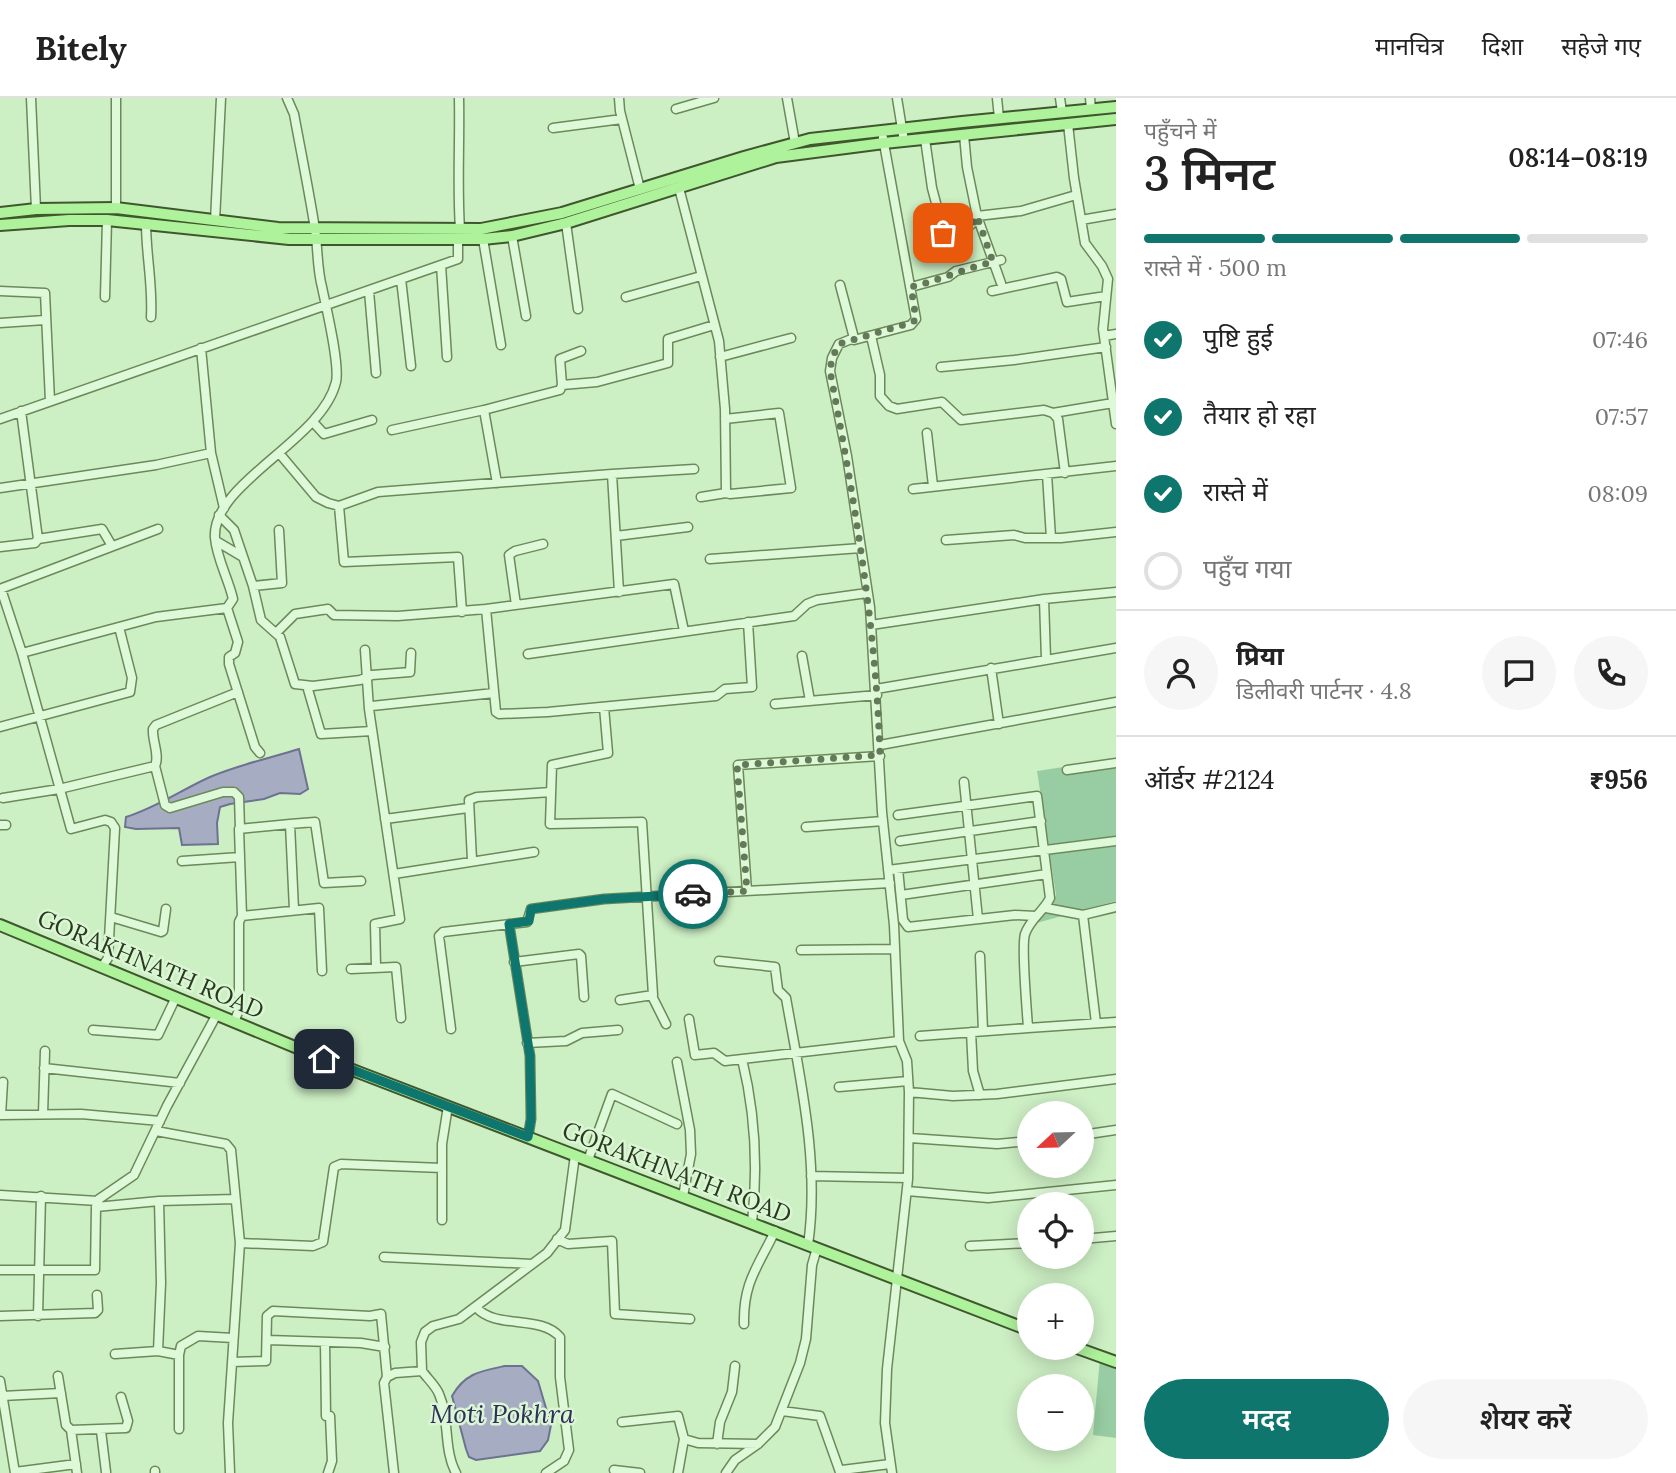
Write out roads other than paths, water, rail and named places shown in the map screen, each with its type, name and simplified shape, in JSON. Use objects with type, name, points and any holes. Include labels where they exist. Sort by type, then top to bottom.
[{"type":"main road","points":[[0,212],[116,208],[315,234],[459,235],[483,239],[512,236],[566,223],[776,157],[883,137],[902,129],[1062,112],[1091,104],[1116,107]]},
{"type":"main road","points":[[459,235],[562,213],[795,143],[883,137],[904,141],[1116,119]]},
{"type":"main road","points":[[0,225],[107,220],[289,239],[315,234]]},
{"type":"main road","name":"GORAKHNATH ROAD","points":[[0,925],[448,1107],[1017,1325]]},
{"type":"main road","points":[[1094,1354],[1116,1362]]},
{"type":"street","points":[[31,98],[36,209]]},
{"type":"street","points":[[116,98],[116,208]]},
{"type":"street","points":[[215,220],[221,98]]},
{"type":"street","points":[[22,653],[156,617],[227,608],[233,599],[216,541],[222,511],[232,496],[314,423],[331,398],[337,378],[327,305],[321,286],[295,114],[286,98]]},
{"type":"street","points":[[0,419],[458,259],[459,98]]},
{"type":"street","points":[[619,98],[640,188]]},
{"type":"street","points":[[676,109],[698,100],[714,98]]},
{"type":"street","points":[[787,98],[795,143]]},
{"type":"street","points":[[897,98],[904,141]]},
{"type":"street","points":[[997,98],[999,118]]},
{"type":"street","points":[[1060,98],[1062,112]]},
{"type":"street","points":[[553,128],[622,119]]},
{"type":"street","points":[[1068,124],[1076,195],[1086,243],[1112,279],[1106,296],[1104,336],[1116,424]]},
{"type":"street","points":[[964,135],[967,167],[977,216],[997,261],[1000,283]]},
{"type":"street","points":[[883,137],[916,319],[871,336],[839,344],[832,358],[830,371],[861,548],[871,625],[883,821],[901,895],[904,923],[908,928],[1015,915],[1036,916]]},
{"type":"street","points":[[925,139],[932,188],[943,233],[972,225],[977,216]]},
{"type":"street","points":[[678,188],[720,357],[726,493]]},
{"type":"street","points":[[977,216],[1021,211],[1076,195]]},
{"type":"street","points":[[1081,220],[1116,214]]},
{"type":"street","points":[[105,297],[107,220]]},
{"type":"street","points":[[146,223],[146,255],[152,291],[150,317]]},
{"type":"street","points":[[566,223],[578,309]]},
{"type":"street","points":[[512,236],[526,316]]},
{"type":"street","points":[[483,239],[501,345]]},
{"type":"street","points":[[911,287],[948,278],[956,271],[997,261]]},
{"type":"street","points":[[442,265],[447,357]]},
{"type":"street","points":[[626,297],[701,276]]},
{"type":"street","points":[[992,291],[1057,277],[1061,279],[1067,302],[1106,296]]},
{"type":"street","points":[[401,279],[411,366]]},
{"type":"street","points":[[840,285],[854,340]]},
{"type":"street","points":[[369,290],[376,373]]},
{"type":"street","points":[[0,291],[44,292],[50,401]]},
{"type":"street","points":[[0,323],[45,320]]},
{"type":"street","points":[[562,385],[597,382],[668,363],[668,339],[714,325]]},
{"type":"street","points":[[1104,336],[1116,334]]},
{"type":"street","points":[[871,336],[880,375],[880,396],[889,407],[898,409],[942,402],[961,420],[1044,410],[1053,413],[1113,403]]},
{"type":"street","points":[[720,357],[791,338]]},
{"type":"street","points":[[941,367],[1106,347]]},
{"type":"street","points":[[201,348],[211,453],[222,511],[234,530],[262,623],[280,638],[293,682],[307,687],[410,672],[411,653]]},
{"type":"street","points":[[392,430],[560,390],[560,359],[581,351]]},
{"type":"street","points":[[484,410],[497,483]]},
{"type":"street","points":[[22,411],[38,539]]},
{"type":"street","points":[[701,497],[791,488],[779,413],[724,419]]},
{"type":"street","points":[[1053,413],[1058,419],[1065,472]]},
{"type":"street","points":[[314,423],[324,434],[372,420]]},
{"type":"street","points":[[927,433],[933,486]]},
{"type":"street","points":[[0,488],[156,466],[211,453]]},
{"type":"street","points":[[279,453],[316,497],[339,506],[378,492],[694,469]]},
{"type":"street","points":[[913,489],[1116,466]]},
{"type":"street","points":[[612,474],[619,592]]},
{"type":"street","points":[[1047,474],[1051,538]]},
{"type":"street","points":[[339,506],[344,562],[458,557],[462,612]]},
{"type":"street","points":[[615,536],[688,527]]},
{"type":"street","points":[[0,547],[35,543],[38,539],[102,529],[112,546]]},
{"type":"street","points":[[102,967],[108,958],[115,828],[111,822],[105,820],[72,830],[1,589],[158,529]]},
{"type":"street","points":[[253,586],[282,583],[279,530]]},
{"type":"street","points":[[946,540],[1014,535],[1025,538],[1051,538],[1116,532]]},
{"type":"street","points":[[216,541],[244,558]]},
{"type":"street","points":[[516,605],[509,555],[543,544]]},
{"type":"street","points":[[709,559],[861,548]]},
{"type":"street","points":[[276,633],[295,614],[328,609],[333,615],[398,616],[462,612],[674,584],[684,631]]},
{"type":"street","points":[[871,625],[1084,593],[1116,592]]},
{"type":"street","points":[[528,654],[794,616],[807,604],[817,600],[867,593]]},
{"type":"street","points":[[1044,599],[1046,659]]},
{"type":"street","points":[[227,608],[238,642],[235,653],[229,657],[255,747],[260,753]]},
{"type":"street","points":[[486,609],[496,712],[499,714],[716,696],[725,689],[752,687],[748,622]]},
{"type":"street","points":[[0,727],[130,692],[132,678],[119,627]]},
{"type":"street","points":[[775,704],[876,692],[992,668],[1116,648]]},
{"type":"street","points":[[365,650],[369,709],[400,919],[375,924],[376,967]]},
{"type":"street","points":[[802,656],[810,701]]},
{"type":"street","points":[[992,668],[999,724]]},
{"type":"street","points":[[307,687],[321,734],[372,731]]},
{"type":"street","points":[[234,1022],[239,1010],[239,922],[242,916],[239,797],[234,792],[223,792],[170,808],[165,805],[155,766],[157,761],[152,734],[156,725],[238,692]]},
{"type":"street","points":[[369,709],[372,706],[494,693]]},
{"type":"street","points":[[880,745],[1116,702]]},
{"type":"street","points":[[604,707],[608,753],[552,764],[551,825],[642,822],[652,996],[667,1024]]},
{"type":"street","points":[[747,891],[737,765],[880,755]]},
{"type":"street","points":[[1067,770],[1116,763]]},
{"type":"street","points":[[3,798],[59,789],[155,766]]},
{"type":"street","points":[[964,782],[978,919]]},
{"type":"street","points":[[472,860],[469,800],[477,796],[551,792]]},
{"type":"street","points":[[898,815],[1037,796],[1050,898],[1046,908],[1036,916],[1024,935],[1028,1028]]},
{"type":"street","points":[[385,819],[468,808]]},
{"type":"street","points":[[806,827],[883,821]]},
{"type":"street","points":[[900,841],[1041,821]]},
{"type":"street","points":[[240,829],[315,822],[324,883],[361,881]]},
{"type":"street","points":[[290,824],[294,910]]},
{"type":"street","points":[[893,869],[1116,841]]},
{"type":"street","points":[[394,874],[534,852]]},
{"type":"street","points":[[182,861],[240,857]]},
{"type":"street","points":[[782,1411],[820,1416],[840,1473],[842,1470],[891,1468],[885,1423],[887,1369],[910,1138],[907,1061],[899,1041],[890,883],[893,869]]},
{"type":"street","points":[[901,895],[1047,874]]},
{"type":"street","points":[[451,1029],[440,933],[529,921],[531,909],[604,899],[890,883]]},
{"type":"street","points":[[1046,908],[1083,915],[1116,907]]},
{"type":"street","points":[[242,916],[319,908],[321,971]]},
{"type":"street","points":[[111,917],[161,932],[166,909]]},
{"type":"street","points":[[1083,915],[1096,1023]]},
{"type":"street","points":[[509,924],[530,1056],[531,1119],[528,1137]]},
{"type":"street","points":[[801,950],[895,948]]},
{"type":"street","points":[[514,962],[579,954],[584,997]]},
{"type":"street","points":[[980,956],[983,1031]]},
{"type":"street","points":[[719,961],[776,968],[778,988],[786,998],[796,1053],[810,1150],[813,1214],[806,1339],[800,1363],[775,1427],[758,1444],[735,1460],[726,1473]]},
{"type":"street","points":[[351,969],[397,968],[401,1018]]},
{"type":"street","points":[[620,1000],[652,996]]},
{"type":"street","points":[[93,1030],[158,1035],[176,997]]},
{"type":"street","points":[[97,1204],[134,1175],[217,1014]]},
{"type":"street","points":[[688,1020],[696,1055],[714,1053],[722,1061],[899,1041]]},
{"type":"street","points":[[920,1035],[1116,1022]]},
{"type":"street","points":[[527,1043],[566,1041],[582,1034],[618,1030]]},
{"type":"street","points":[[971,1032],[974,1071],[980,1095]]},
{"type":"street","points":[[43,1114],[45,1051]]},
{"type":"street","points":[[742,1059],[750,1093],[753,1134],[755,1199],[752,1223]]},
{"type":"street","points":[[677,1062],[690,1130],[691,1154],[683,1196]]},
{"type":"street","points":[[44,1068],[180,1083]]},
{"type":"street","points":[[909,1092],[953,1096],[980,1095],[1116,1079]]},
{"type":"street","points":[[839,1087],[908,1081]]},
{"type":"street","points":[[3,1082],[1,1115],[81,1114],[160,1121]]},
{"type":"street","points":[[588,1160],[612,1094],[677,1124]]},
{"type":"street","points":[[442,1220],[442,1144],[448,1107]]},
{"type":"street","points":[[1094,1133],[1116,1130]]},
{"type":"street","points":[[156,1131],[229,1146],[240,1243],[228,1423],[230,1473]]},
{"type":"street","points":[[910,1138],[997,1144],[1017,1142]]},
{"type":"street","points":[[456,1473],[450,1461],[439,1393],[422,1371],[421,1342],[425,1332],[433,1326],[459,1319],[547,1253],[565,1230],[575,1155]]},
{"type":"street","points":[[240,1243],[313,1246],[323,1241],[334,1167],[341,1164],[442,1168]]},
{"type":"street","points":[[811,1176],[908,1178]]},
{"type":"street","points":[[906,1191],[988,1198],[1116,1185]]},
{"type":"street","points":[[0,1195],[40,1196],[97,1204],[235,1199]]},
{"type":"street","points":[[38,1316],[40,1196]]},
{"type":"street","points":[[158,1351],[161,1283],[159,1200]]},
{"type":"street","points":[[0,1270],[95,1270],[97,1204]]},
{"type":"street","points":[[744,1324],[748,1282],[775,1231]]},
{"type":"street","points":[[1094,1238],[1116,1236]]},
{"type":"street","points":[[557,1239],[568,1244],[612,1241],[615,1314],[691,1319]]},
{"type":"street","points":[[970,1246],[1017,1244]]},
{"type":"street","points":[[384,1257],[532,1264]]},
{"type":"street","points":[[0,1316],[95,1313],[98,1310],[97,1295]]},
{"type":"street","points":[[476,1307],[486,1316],[537,1325],[560,1337],[560,1377],[569,1450],[564,1461],[546,1473]]},
{"type":"street","points":[[232,1362],[265,1362],[268,1354],[267,1317],[273,1311],[370,1316],[381,1314],[387,1377],[384,1383],[394,1473]]},
{"type":"street","points":[[179,1429],[181,1346],[198,1336],[233,1338]]},
{"type":"street","points":[[268,1340],[361,1343],[385,1347]]},
{"type":"street","points":[[326,1342],[332,1461],[328,1473]]},
{"type":"street","points":[[116,1354],[158,1351],[179,1355]]},
{"type":"street","points":[[718,1444],[720,1422],[732,1392],[735,1366]]},
{"type":"street","points":[[387,1377],[395,1373],[422,1371]]},
{"type":"street","points":[[0,1381],[15,1472],[76,1468],[71,1430],[66,1425],[58,1376]]},
{"type":"street","points":[[2,1396],[61,1393]]},
{"type":"street","points":[[71,1430],[126,1428],[128,1425],[121,1397]]},
{"type":"street","points":[[622,1422],[678,1416],[684,1439],[678,1473]]},
{"type":"street","points":[[101,1431],[106,1472]]},
{"type":"street","points":[[684,1439],[698,1443],[758,1444]]},
{"type":"street","points":[[614,1471],[640,1473]]},
{"type":"water","points":[[299,749],[308,789],[300,794],[280,793],[264,799],[220,807],[217,823],[218,844],[182,845],[179,828],[125,827],[126,817],[148,809],[210,777]]},
{"type":"water","name":"Moti Pokhra","points":[[505,1366],[522,1366],[538,1381],[551,1425],[548,1440],[540,1451],[476,1460],[469,1457],[466,1449],[452,1396],[468,1378]]}]
